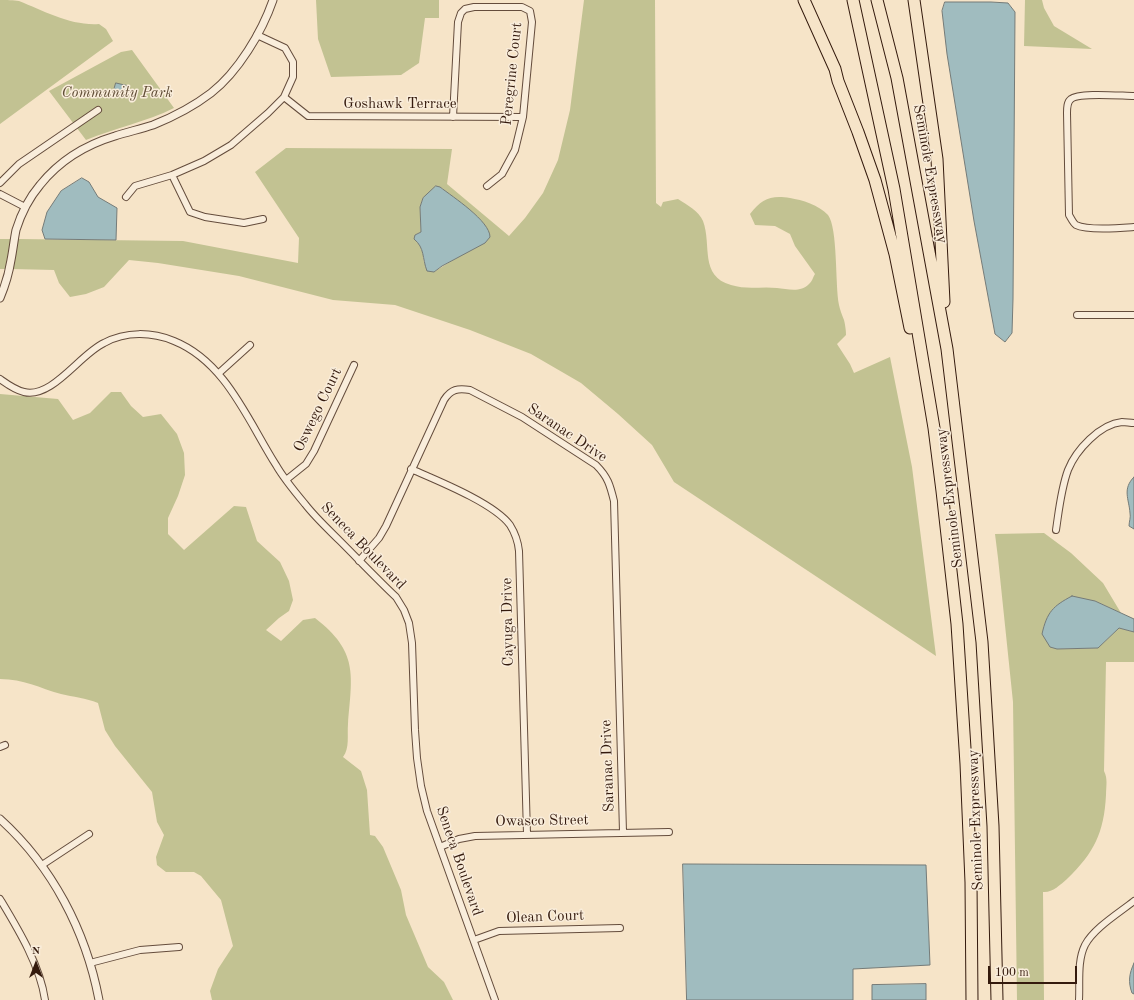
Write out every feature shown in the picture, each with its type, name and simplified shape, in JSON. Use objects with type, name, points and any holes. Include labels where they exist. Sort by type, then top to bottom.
[{"type":"highway","points":[[799,0],[830,70],[838,81]]},
{"type":"highway","points":[[804,0],[830,56],[838,81],[866,152],[892,241],[920,382],[937,493],[944,513]]},
{"type":"highway","name":"Seminole Expressway","points":[[853,0],[894,189],[934,428],[960,660],[971,882],[972,1000]]},
{"type":"highway","name":"Seminole Expressway","points":[[877,0],[897,78],[947,349],[985,675],[993,826],[997,1000]]},
{"type":"highway","points":[[914,0],[937,159],[947,349]]},
{"type":"street","points":[[0,298],[8,276],[16,231],[25,207],[39,185],[53,170],[89,144],[151,125],[173,116],[212,92],[226,79],[257,35],[273,0]]},
{"type":"street","name":"Peregrine Court","points":[[453,117],[458,22],[461,13],[465,9],[474,7],[522,6],[530,11],[532,22],[523,118],[515,150],[502,174],[487,186]]},
{"type":"street","points":[[126,197],[135,186],[172,175],[204,161],[232,145],[268,113],[284,96],[293,77],[293,62],[285,48],[257,35]]},
{"type":"street","points":[[1134,96],[1082,95],[1072,98],[1068,102],[1067,113],[1069,215],[1075,225],[1082,227],[1104,229],[1134,227]]},
{"type":"street","name":"Goshawk Terrace","points":[[284,96],[308,116],[523,118]]},
{"type":"street","points":[[0,183],[19,164],[98,110]]},
{"type":"street","points":[[172,175],[190,212],[205,217],[244,223],[263,219]]},
{"type":"street","points":[[0,194],[25,207]]},
{"type":"street","points":[[1077,315],[1134,315]]},
{"type":"street","name":"Seneca Boulevard","points":[[0,379],[9,386],[24,392],[38,391],[50,386],[90,351],[104,342],[138,334],[154,335],[189,347],[218,373],[230,388],[276,466],[306,506],[396,597],[404,610],[409,623],[412,643],[414,730],[421,786],[427,811],[495,1000]]},
{"type":"street","points":[[218,373],[250,345]]},
{"type":"street","name":"Oswego Court","points":[[286,480],[306,464],[314,451],[354,365]]},
{"type":"street","name":"Saranac Drive","points":[[359,561],[379,538],[386,526],[444,400],[448,393],[454,389],[461,388],[470,390],[522,416],[596,466],[605,475],[614,501],[623,832]]},
{"type":"street","points":[[1056,530],[1060,497],[1069,468],[1079,451],[1093,436],[1108,426],[1122,422],[1134,423]]},
{"type":"street","name":"Cayuga Drive","points":[[411,469],[491,508],[510,524],[518,542],[520,558],[527,834]]},
{"type":"street","points":[[0,819],[23,842],[42,866],[70,912],[90,963],[98,1000]]},
{"type":"street","name":"Owasco Street","points":[[440,847],[475,836],[669,832]]},
{"type":"street","points":[[42,866],[89,834]]},
{"type":"street","points":[[0,898],[26,945],[39,978],[45,1000]]},
{"type":"street","points":[[1079,1000],[1080,969],[1085,945],[1097,931],[1134,901]]},
{"type":"street","name":"Olean Court","points":[[474,940],[505,931],[620,928]]},
{"type":"street","points":[[90,963],[140,950],[179,947]]},
{"type":"green space","points":[[0,0],[19,1],[78,23],[99,24],[106,29],[113,41],[0,124]]},
{"type":"green space","points":[[316,0],[439,0],[439,18],[425,18],[419,63],[401,75],[331,77],[318,39]]},
{"type":"green space","points":[[584,0],[655,0],[656,203],[661,207],[663,202],[678,199],[696,211],[703,221],[708,259],[714,275],[721,281],[731,285],[743,287],[789,290],[802,289],[812,281],[815,274],[795,246],[790,234],[775,226],[755,225],[750,214],[758,205],[767,199],[777,197],[790,198],[815,206],[828,215],[831,222],[835,244],[839,305],[846,331],[846,335],[837,344],[854,373],[890,357],[912,467],[936,656],[674,482],[652,445],[618,414],[581,383],[531,354],[470,330],[395,305],[333,300],[239,276],[158,263],[129,260],[104,287],[86,294],[70,297],[59,283],[54,270],[12,269],[18,239],[183,241],[298,263],[299,238],[255,172],[286,148],[452,149],[447,184],[509,236],[525,218],[543,193],[558,160],[570,110]],"holes":[[[440,187],[481,220],[456,258],[434,272],[424,263],[423,252],[415,235],[421,232],[420,207],[423,198]]]},
{"type":"green space","points":[[1025,0],[1042,0],[1044,8],[1054,26],[1092,49],[1024,46]]},
{"type":"green space","name":"Community Park","points":[[132,50],[174,108],[153,117],[86,140],[49,91],[121,52]]},
{"type":"green space","points":[[0,239],[12,239],[6,269],[0,269]]},
{"type":"green space","points":[[111,392],[121,392],[131,406],[143,417],[161,414],[177,434],[184,453],[185,475],[178,496],[168,518],[168,534],[184,550],[234,506],[246,507],[257,541],[280,562],[289,581],[293,600],[289,611],[266,630],[281,641],[303,620],[315,618],[329,630],[339,642],[346,654],[350,665],[351,692],[347,750],[343,757],[361,771],[367,790],[370,835],[375,836],[383,847],[401,890],[406,915],[428,967],[444,982],[453,1000],[212,1000],[210,991],[218,969],[233,946],[221,900],[201,876],[194,872],[166,872],[157,865],[156,857],[164,835],[157,822],[152,792],[115,746],[105,730],[98,703],[61,694],[17,680],[0,679],[0,394],[58,399],[73,420],[90,413]]},
{"type":"green space","points":[[1044,533],[1071,553],[1103,583],[1121,613],[1095,601],[1057,649],[1098,648],[1119,628],[1134,632],[1134,662],[1106,662],[1104,771],[1106,783],[1103,820],[1096,842],[1084,860],[1059,886],[1053,890],[1043,892],[1044,1000],[1017,1000],[1013,702],[995,534]]},
{"type":"water","points":[[945,2],[1008,3],[1015,12],[1012,333],[1005,342],[995,334],[974,221],[947,54],[942,11]]},
{"type":"water","points":[[116,83],[129,86],[127,92],[114,90]]},
{"type":"water","points":[[82,178],[89,182],[98,197],[117,208],[116,240],[45,239],[42,230],[47,212],[61,191]]},
{"type":"water","points":[[436,186],[440,187],[478,217],[484,224],[490,237],[485,243],[442,266],[434,272],[427,271],[422,250],[418,242],[414,239],[415,235],[421,232],[420,207],[423,198]]},
{"type":"water","points":[[1134,477],[1134,529],[1129,526],[1130,515],[1127,490],[1130,481]]},
{"type":"water","points":[[1072,596],[1095,601],[1134,619],[1134,632],[1119,628],[1098,648],[1057,649],[1050,647],[1042,634],[1046,620],[1055,607]]},
{"type":"water","points":[[683,864],[926,865],[930,965],[853,969],[853,1000],[687,1000]]},
{"type":"water","points":[[1134,963],[1134,994],[1132,993],[1130,985],[1130,974]]},
{"type":"water","points":[[926,984],[926,1000],[872,1000],[872,985]]}]
